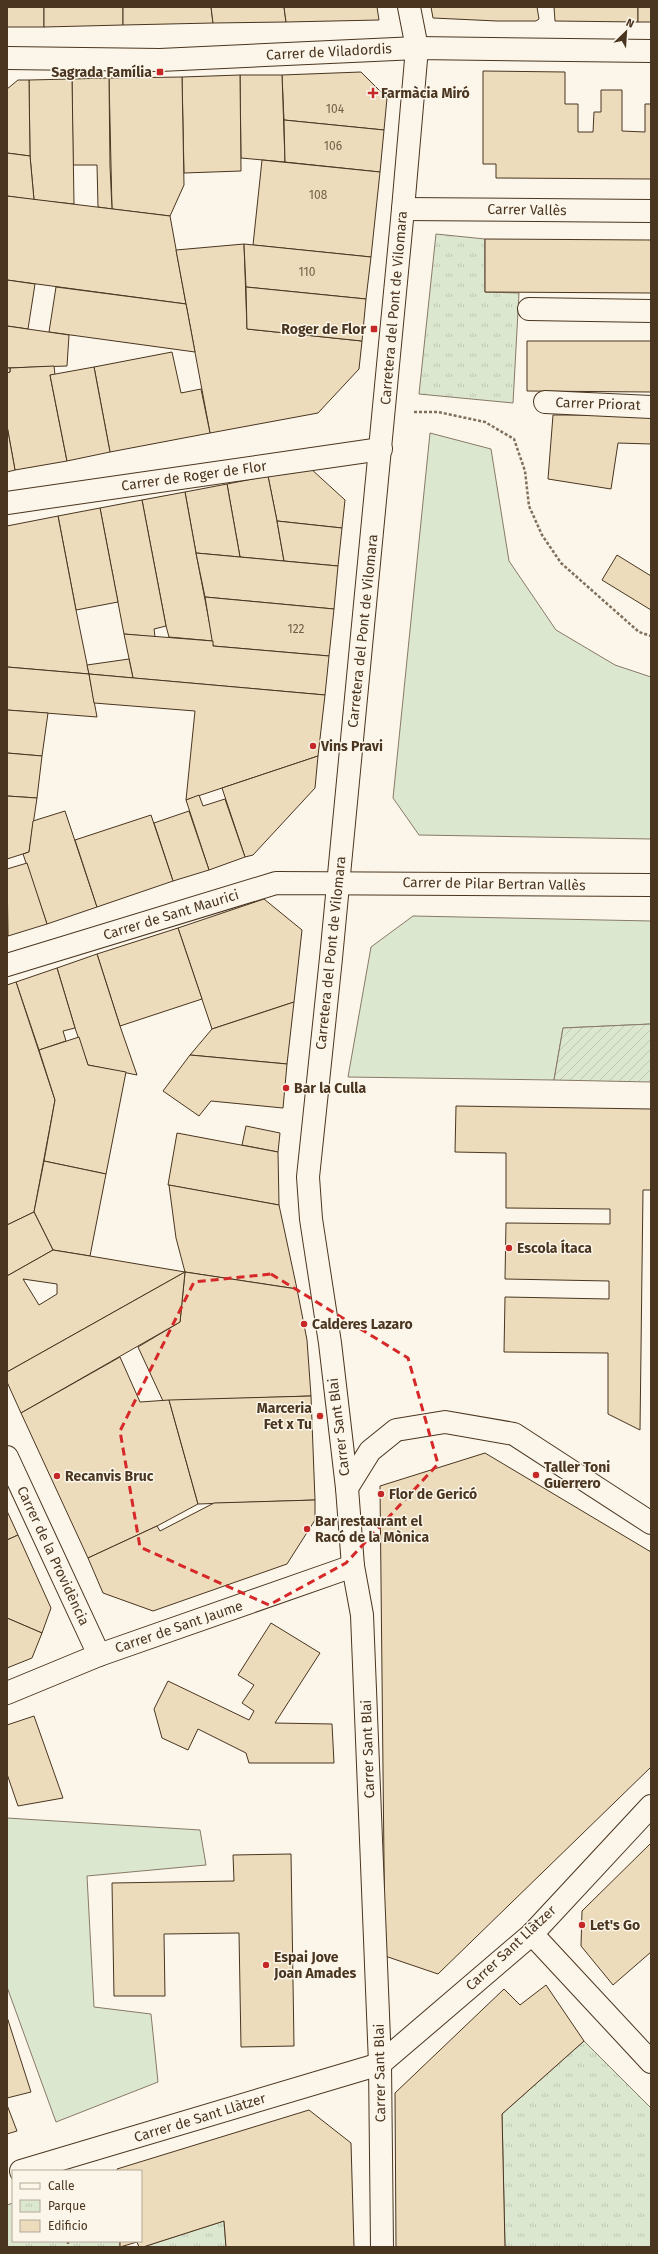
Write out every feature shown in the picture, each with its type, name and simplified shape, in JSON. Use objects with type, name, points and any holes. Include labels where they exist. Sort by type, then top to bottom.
[{"type":"street","name":"Carretera del Pont de Vilomara","points":[[316,1254],[309,1196],[308,1163],[331,958],[404,208],[417,48],[409,7]]},
{"type":"street","name":"Carrer de Viladordis","points":[[7,58],[160,60],[417,48],[651,51]]},
{"type":"street","name":"Carrer Vallès","points":[[404,208],[651,211]]},
{"type":"street","points":[[529,309],[651,311]]},
{"type":"street","name":"Carrer Priorat","points":[[545,402],[651,406]]},
{"type":"street","name":"Carrer de Roger de Flor","points":[[7,504],[381,449]]},
{"type":"street","name":"Carrer de Pilar Bertran Vallès","points":[[338,882],[651,886]]},
{"type":"street","name":"Carrer de Sant Maurici","points":[[7,965],[276,883],[338,882]]},
{"type":"street","name":"Carrer Sant Blai","points":[[316,1254],[330,1343],[353,1566],[362,1615],[380,2064],[382,2247]]},
{"type":"street","points":[[346,1488],[370,1451],[396,1430],[445,1422],[514,1434],[651,1523]]},
{"type":"street","name":"Carrer de la Providència","points":[[7,1457],[99,1654]]},
{"type":"street","name":"Carrer de Sant Jaume","points":[[7,1693],[99,1654],[353,1566]]},
{"type":"street","name":"Carrer Sant Llàtzer","points":[[380,2064],[532,1934],[651,1806]]},
{"type":"street","points":[[532,1934],[651,2062]]},
{"type":"street","name":"Carrer de Sant Llàtzer","points":[[24,2170],[380,2064]]},
{"type":"path","points":[[384,411],[444,414],[485,422],[514,439],[525,472],[529,506],[546,541],[562,562],[640,632],[651,636]]},
{"type":"highlighted area","points":[[271,1274],[408,1358],[438,1464],[346,1563],[269,1605],[140,1547],[120,1431],[194,1282]]},
{"type":"green space","points":[[436,234],[485,239],[485,292],[519,293],[513,403],[419,394]]},
{"type":"green space","points":[[430,433],[491,449],[509,561],[556,630],[615,665],[651,677],[651,839],[419,835],[393,798]]},
{"type":"green space","points":[[413,916],[651,921],[651,1024],[563,1028],[554,1080],[348,1077],[371,947]]},
{"type":"green space","points":[[651,1024],[651,1082],[554,1080],[563,1028]]},
{"type":"green space","points":[[7,1818],[200,1830],[206,1865],[87,1876],[94,2007],[151,2014],[158,2082],[56,2122],[7,1987]]},
{"type":"green space","points":[[584,2041],[651,2108],[651,2247],[505,2247],[502,2114]]},
{"type":"green space","points":[[12,2203],[12,2242],[120,2242],[120,2247],[7,2247],[7,2205]]},
{"type":"green space","points":[[224,2221],[226,2247],[143,2247]]},
{"type":"building","points":[[7,7],[44,7],[44,27],[7,27]]},
{"type":"building","points":[[44,7],[123,7],[123,25],[44,27]]},
{"type":"building","points":[[123,7],[211,7],[213,23],[123,25]]},
{"type":"building","points":[[211,7],[284,7],[286,22],[213,23]]},
{"type":"building","points":[[284,7],[377,7],[379,20],[286,22]]},
{"type":"building","points":[[431,7],[537,7],[539,19],[536,21],[497,21],[433,18]]},
{"type":"building","points":[[554,7],[638,7],[638,22],[555,21]]},
{"type":"building","points":[[638,7],[651,7],[651,22],[638,22]]},
{"type":"building","points":[[483,71],[565,72],[565,104],[578,104],[578,132],[593,132],[594,112],[601,112],[601,90],[622,90],[622,131],[645,132],[645,104],[651,104],[651,179],[496,178],[496,164],[483,164]]},
{"type":"building","points":[[361,72],[387,98],[384,130],[284,120],[282,75]]},
{"type":"building","points":[[240,75],[282,75],[285,162],[241,158]]},
{"type":"building","points":[[240,75],[241,171],[184,173],[182,77]]},
{"type":"building","points":[[182,77],[184,185],[170,216],[112,209],[109,78]]},
{"type":"building","points":[[109,78],[112,209],[98,207],[97,165],[73,165],[72,79]]},
{"type":"building","points":[[72,79],[74,204],[34,200],[30,156],[29,80]]},
{"type":"building","points":[[18,80],[29,80],[30,156],[7,153],[7,89]]},
{"type":"building","points":[[284,120],[384,130],[380,172],[285,162]]},
{"type":"building","points":[[7,153],[30,156],[34,200],[7,196]]},
{"type":"building","points":[[262,160],[380,172],[371,257],[253,245]]},
{"type":"building","points":[[7,196],[170,216],[186,304],[7,280]]},
{"type":"building","points":[[485,239],[651,240],[651,293],[485,292]]},
{"type":"building","points":[[244,244],[247,329],[362,341],[359,369],[318,413],[210,433],[176,250]]},
{"type":"building","points":[[244,244],[371,257],[366,299],[246,287]]},
{"type":"building","points":[[7,280],[35,284],[28,329],[7,326]]},
{"type":"building","points":[[56,287],[186,304],[195,352],[49,332]]},
{"type":"building","points":[[246,287],[366,299],[362,341],[247,329]]},
{"type":"building","points":[[7,326],[69,335],[67,366],[7,368]]},
{"type":"building","points":[[527,341],[651,341],[651,392],[527,391]]},
{"type":"building","points":[[172,352],[181,393],[201,389],[210,433],[110,452],[94,367]]},
{"type":"building","points":[[54,366],[55,375],[50,375],[67,461],[15,470],[7,426],[7,373],[10,372],[10,368]]},
{"type":"building","points":[[94,367],[110,452],[67,461],[50,375]]},
{"type":"building","points":[[7,368],[10,368],[10,372],[7,373]]},
{"type":"building","points":[[553,415],[651,415],[651,444],[618,443],[611,489],[548,479]]},
{"type":"building","points":[[7,426],[15,470],[7,472]]},
{"type":"building","points":[[310,468],[345,500],[342,528],[277,521],[268,476]]},
{"type":"building","points":[[268,476],[284,561],[240,557],[227,484]]},
{"type":"building","points":[[227,484],[240,557],[196,553],[185,492]]},
{"type":"building","points":[[185,492],[213,641],[169,637],[142,500]]},
{"type":"building","points":[[142,500],[166,626],[154,629],[155,637],[124,634],[100,508]]},
{"type":"building","points":[[100,508],[118,602],[76,610],[58,516]]},
{"type":"building","points":[[58,516],[89,674],[7,667],[7,526]]},
{"type":"building","points":[[277,521],[342,528],[338,566],[284,561]]},
{"type":"building","points":[[196,553],[338,566],[334,609],[205,597]]},
{"type":"building","points":[[617,555],[651,576],[651,610],[602,580]]},
{"type":"building","points":[[205,597],[334,609],[329,656],[213,646]]},
{"type":"building","points":[[124,634],[213,641],[213,646],[329,656],[325,695],[133,678]]},
{"type":"building","points":[[129,659],[133,678],[89,674],[87,665]]},
{"type":"building","points":[[7,667],[89,674],[97,717],[7,710]]},
{"type":"building","points":[[89,674],[325,695],[318,756],[186,800],[195,711],[94,703]]},
{"type":"building","points":[[7,710],[48,713],[42,756],[7,753]]},
{"type":"building","points":[[7,753],[42,756],[37,798],[7,796]]},
{"type":"building","points":[[318,756],[315,788],[253,855],[245,857],[222,788]]},
{"type":"building","points":[[199,795],[203,806],[225,799],[245,857],[209,870],[186,800]]},
{"type":"building","points":[[7,796],[37,798],[29,852],[7,859]]},
{"type":"building","points":[[65,811],[97,907],[47,924],[23,854],[29,852],[33,821]]},
{"type":"building","points":[[189,811],[209,870],[173,881],[154,823]]},
{"type":"building","points":[[151,815],[173,881],[97,907],[75,840]]},
{"type":"building","points":[[27,863],[47,924],[8,936],[7,869]]},
{"type":"building","points":[[264,899],[302,930],[294,1002],[212,1029],[178,928]]},
{"type":"building","points":[[178,928],[202,999],[120,1026],[97,954]]},
{"type":"building","points":[[97,954],[137,1075],[88,1065],[75,1028],[57,968]]},
{"type":"building","points":[[57,968],[75,1028],[63,1031],[66,1041],[39,1050],[16,982]]},
{"type":"building","points":[[16,982],[55,1100],[34,1212],[7,1225],[7,985]]},
{"type":"building","points":[[294,1002],[287,1064],[190,1055],[212,1029]]},
{"type":"building","points":[[79,1037],[88,1065],[126,1072],[106,1174],[44,1161],[55,1100],[39,1050]]},
{"type":"building","points":[[190,1055],[287,1064],[283,1108],[211,1101],[199,1116],[163,1091]]},
{"type":"building","points":[[456,1106],[651,1109],[651,1190],[643,1190],[640,1430],[608,1414],[608,1353],[504,1352],[505,1297],[609,1299],[609,1281],[505,1279],[506,1223],[610,1224],[610,1209],[506,1208],[506,1153],[455,1152]]},
{"type":"building","points":[[246,1126],[280,1133],[278,1152],[242,1145]]},
{"type":"building","points":[[177,1133],[278,1152],[279,1205],[168,1185]]},
{"type":"building","points":[[44,1161],[106,1174],[90,1256],[53,1250],[34,1212]]},
{"type":"building","points":[[169,1185],[279,1205],[297,1289],[185,1272],[176,1238]]},
{"type":"building","points":[[34,1212],[53,1250],[7,1276],[7,1225]]},
{"type":"building","points":[[53,1250],[185,1272],[7,1372],[7,1276]],"holes":[[[23,1279],[57,1284],[57,1294],[39,1305]]]},
{"type":"building","points":[[185,1272],[297,1289],[307,1340],[311,1396],[163,1401],[138,1347],[180,1322]]},
{"type":"building","points":[[185,1272],[180,1322],[21,1413],[7,1382],[7,1372]]},
{"type":"building","points":[[120,1357],[140,1402],[169,1400],[198,1504],[157,1526],[88,1558],[21,1413]]},
{"type":"building","points":[[311,1396],[315,1500],[198,1504],[169,1400]]},
{"type":"building","points":[[485,1453],[651,1552],[651,1767],[438,1974],[385,1956],[380,1486]]},
{"type":"building","points":[[315,1500],[315,1520],[287,1564],[153,1611],[103,1593],[88,1558],[157,1526],[160,1531],[214,1503]]},
{"type":"building","points":[[7,1511],[18,1535],[7,1540]]},
{"type":"building","points":[[18,1535],[51,1608],[42,1633],[7,1618],[7,1540]]},
{"type":"building","points":[[7,1618],[42,1633],[32,1658],[7,1668]]},
{"type":"building","points":[[271,1623],[320,1653],[275,1723],[332,1724],[334,1763],[249,1763],[246,1753],[198,1729],[188,1750],[162,1738],[154,1709],[168,1681],[249,1720],[254,1711],[242,1703],[254,1685],[238,1675]]},
{"type":"building","points":[[34,1716],[63,1798],[18,1806],[7,1774],[7,1725]]},
{"type":"building","points":[[651,1843],[651,1952],[613,1985],[581,1946],[582,1911]]},
{"type":"building","name":"Espai Jove Joan Amades","points":[[291,1854],[294,2046],[241,2047],[239,1933],[164,1934],[165,1996],[114,1996],[112,1883],[234,1881],[233,1855]]},
{"type":"building","points":[[546,1985],[584,2041],[502,2114],[505,2247],[396,2247],[395,2093],[504,1989],[520,2005]]},
{"type":"building","points":[[7,2017],[31,2092],[7,2098]]},
{"type":"building","points":[[7,2105],[17,2131],[7,2134]]},
{"type":"building","points":[[309,2110],[351,2143],[354,2247],[226,2247],[224,2221],[139,2247],[137,2242],[142,2242],[142,2170],[117,2169]]},
{"type":"building","points":[[120,2242],[137,2242],[120,2247]]},
{"type":"place","name":"Sagrada Família","points":[[160,72]]},
{"type":"place","name":"Farmàcia Miró","points":[[373,93]]},
{"type":"place","name":"Roger de Flor","points":[[374,329]]},
{"type":"place","name":"Vins Pravi","points":[[313,746]]},
{"type":"place","name":"Bar la Culla","points":[[286,1088]]},
{"type":"place","name":"Escola Ítaca","points":[[509,1248]]},
{"type":"place","name":"Calderes Lazaro","points":[[304,1324]]},
{"type":"place","name":"Marceria Fet x Tu","points":[[320,1416]]},
{"type":"place","name":"Taller Toni Guerrero","points":[[536,1475]]},
{"type":"place","name":"Recanvis Bruc","points":[[57,1476]]},
{"type":"place","name":"Flor de Gericó","points":[[381,1494]]},
{"type":"place","name":"Bar restaurant el Racó de la Mònica","points":[[307,1529]]},
{"type":"place","name":"Let's Go","points":[[582,1925]]},
{"type":"place","name":"Espai Jove Joan Amades","points":[[266,1965]]}]
